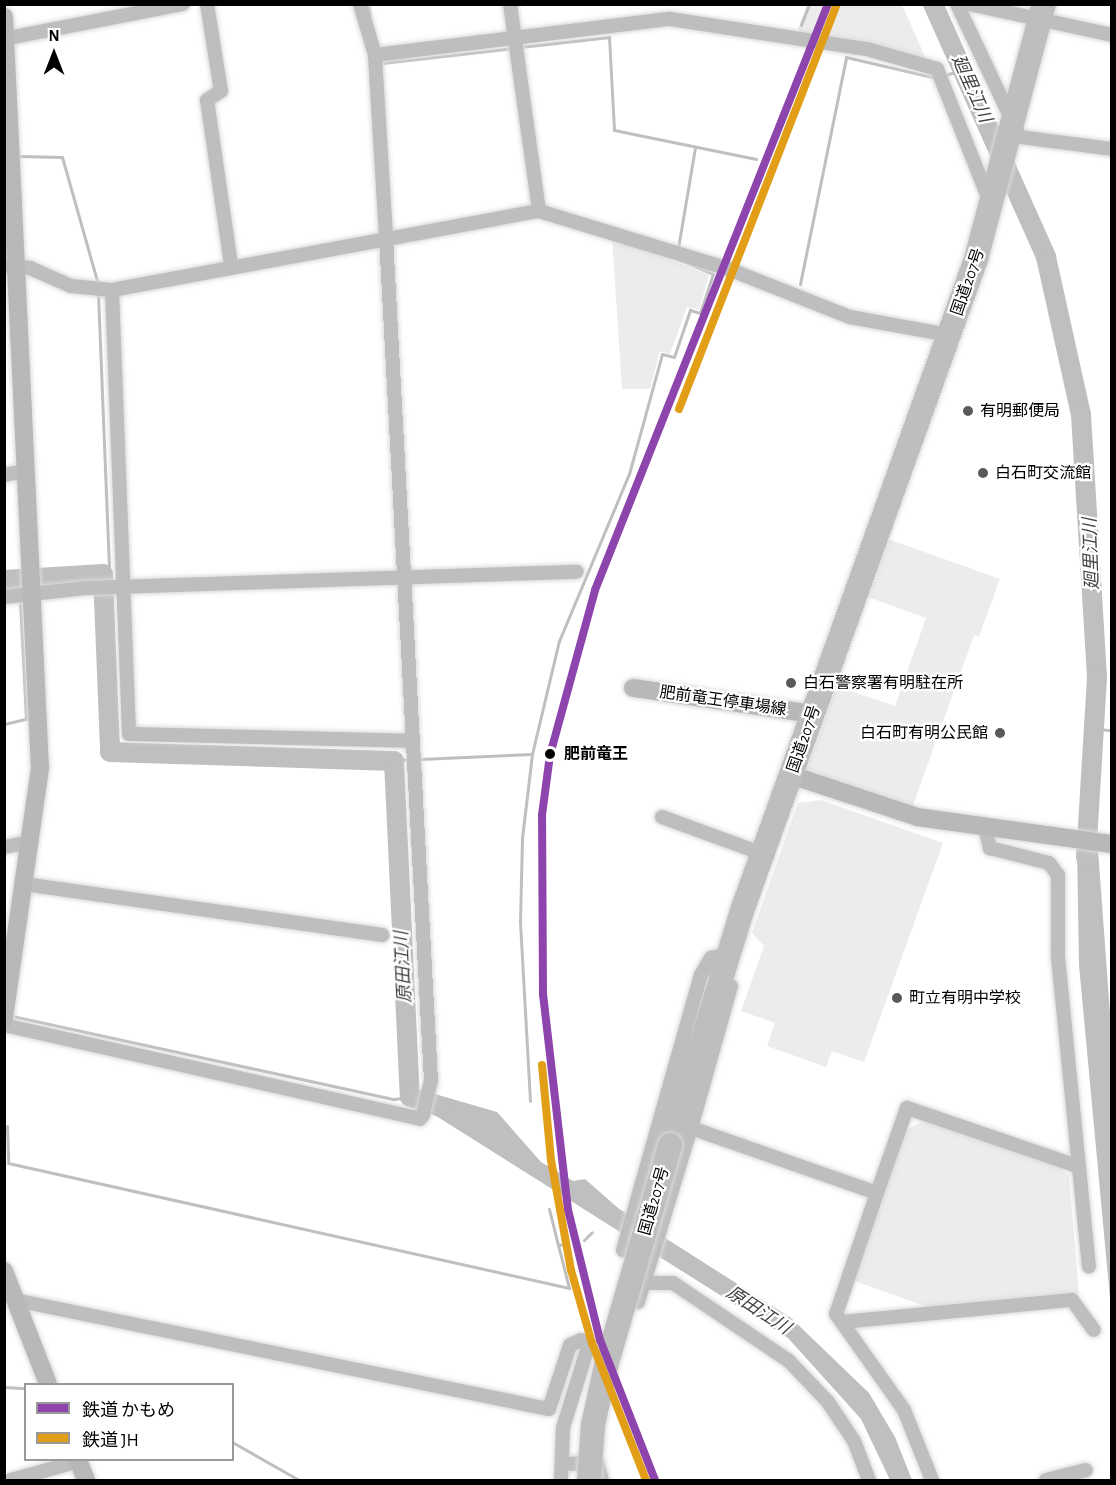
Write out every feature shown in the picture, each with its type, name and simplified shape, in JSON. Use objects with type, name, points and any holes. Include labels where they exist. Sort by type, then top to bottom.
[{"type":"highway","name":"国道207号","points":[[589,1480],[593,1425],[606,1366],[729,950],[993,206],[1042,13]]},
{"type":"street","points":[[8,38],[183,4]]},
{"type":"street","points":[[207,4],[221,91],[207,100],[231,264]]},
{"type":"street","points":[[4,17],[8,38],[11,157],[10,266],[30,562],[19,593],[40,768],[5,1018],[420,1119],[431,1081],[411,741],[408,578],[386,236],[379,55],[360,4]]},
{"type":"street","points":[[510,4],[539,211]]},
{"type":"street","points":[[957,4],[1013,128],[1026,139],[1112,148]]},
{"type":"street","points":[[969,4],[1042,13],[1112,35]]},
{"type":"street","points":[[379,55],[516,45],[681,20],[867,49],[940,77],[993,206]]},
{"type":"street","points":[[10,266],[90,290],[109,290],[231,264],[539,211],[726,268],[850,317],[949,335]]},
{"type":"street","points":[[109,290],[129,734],[411,741]]},
{"type":"street","points":[[4,475],[25,471]]},
{"type":"street","points":[[19,593],[123,586],[577,572]]},
{"type":"street","name":"肥前竜王停車場線","points":[[633,688],[813,714]]},
{"type":"street","points":[[791,775],[916,817],[1110,844]]},
{"type":"street","points":[[662,817],[763,854]]},
{"type":"street","points":[[985,827],[990,848],[1049,863],[1058,875],[1059,957],[1077,1166],[1089,1266]]},
{"type":"street","points":[[4,847],[30,842]]},
{"type":"street","points":[[24,884],[382,935]]},
{"type":"street","points":[[623,1250],[701,975],[711,958],[729,950],[738,960],[691,1128],[638,1302]]},
{"type":"street","points":[[932,1480],[904,1410],[842,1322],[837,1306],[907,1108],[1077,1166]]},
{"type":"street","points":[[691,1128],[877,1193]]},
{"type":"street","points":[[4,1271],[47,1383]]},
{"type":"street","points":[[643,1284],[673,1283],[789,1361],[828,1402],[854,1441],[869,1480]]},
{"type":"street","points":[[15,1300],[549,1409],[570,1345],[581,1340],[588,1347],[563,1428],[564,1464],[561,1480]]},
{"type":"street","points":[[842,1322],[1072,1300],[1094,1330]]},
{"type":"street","points":[[10,1480],[75,1461]]},
{"type":"street","points":[[78,1461],[87,1480]]},
{"type":"street","points":[[564,1464],[597,1463],[602,1480]]},
{"type":"street","points":[[1046,1480],[1086,1470]]},
{"type":"shaded area","points":[[807,5],[902,5],[928,63],[809,37],[797,31]]},
{"type":"shaded area","points":[[612,237],[709,275],[699,310],[687,307],[670,354],[660,351],[650,389],[622,389]]},
{"type":"shaded area","points":[[888,539],[1000,579],[979,636],[974,635],[912,808],[806,771],[836,686],[895,706],[926,618],[868,597]]},
{"type":"shaded area","points":[[821,800],[943,843],[864,1062],[832,1051],[826,1067],[767,1046],[775,1023],[741,1011],[764,946],[752,933],[798,803]]},
{"type":"shaded area","points":[[925,1120],[1060,1168],[1069,1176],[1079,1294],[930,1308],[852,1280],[906,1130]]},
{"type":"water","points":[[1077,847],[1098,850],[1112,1040],[1111,1309],[1079,965]]},
{"type":"water","points":[[435,1094],[497,1112],[541,1162],[573,1181],[585,1179],[618,1208],[791,1318],[869,1393],[895,1437],[912,1480],[890,1480],[861,1419],[788,1338],[433,1114]]},
{"type":"waterway","points":[[368,4],[370,14]]},
{"type":"waterway","points":[[801,25],[809,4]]},
{"type":"waterway","name":"廻里江川","points":[[933,4],[1046,257],[1081,415],[1097,678],[1086,858]]},
{"type":"waterway","points":[[520,47],[609,37],[614,130],[756,159]]},
{"type":"waterway","points":[[382,63],[513,48]]},
{"type":"waterway","points":[[800,284],[846,57],[936,78]]},
{"type":"waterway","points":[[945,75],[963,70]]},
{"type":"waterway","points":[[678,248],[695,147]]},
{"type":"waterway","points":[[18,156],[62,157],[98,284]]},
{"type":"waterway","points":[[530,1101],[520,921],[522,838],[532,754],[559,641],[629,474],[662,354],[674,357],[690,310],[700,313],[713,274],[676,258]]},
{"type":"waterway","points":[[98,294],[109,566],[103,574]]},
{"type":"waterway","name":"原田江川","points":[[4,580],[103,574],[110,752],[394,761],[410,1097],[444,1108]]},
{"type":"waterway","points":[[19,577],[20,590]]},
{"type":"waterway","points":[[4,724],[26,719],[20,600]]},
{"type":"waterway","points":[[1096,729],[1109,730]]},
{"type":"waterway","points":[[420,759],[532,754]]},
{"type":"waterway","points":[[394,761],[410,759]]},
{"type":"waterway","points":[[12,1016],[394,1099],[410,1097]]},
{"type":"waterway","points":[[7,1126],[8,1163],[569,1288],[558,1245],[565,1244]]},
{"type":"waterway","points":[[549,1209],[558,1245]]},
{"type":"waterway","points":[[584,1240],[592,1232]]},
{"type":"waterway","points":[[4,1387],[24,1388]]},
{"type":"waterway","points":[[234,1443],[299,1480]]},
{"type":"rail line","name":"かもめ","points":[[655,1480],[600,1340],[568,1210],[543,995],[542,815],[550,755],[595,590],[828,4]]},
{"type":"rail line","name":"JH","points":[[679,409],[836,7]]},
{"type":"rail line","name":"JH","points":[[542,1065],[551,1160],[571,1270],[592,1343],[646,1480]]},
{"type":"place","name":"有明郵便局","points":[[968,411]]},
{"type":"place","name":"白石町交流館","points":[[983,473]]},
{"type":"place","name":"白石警察署有明駐在所","points":[[791,683]]},
{"type":"place","name":"白石町有明公民館","points":[[1000,733]]},
{"type":"place","name":"肥前竜王","points":[[550,754]]},
{"type":"place","name":"町立有明中学校","points":[[897,998]]}]
